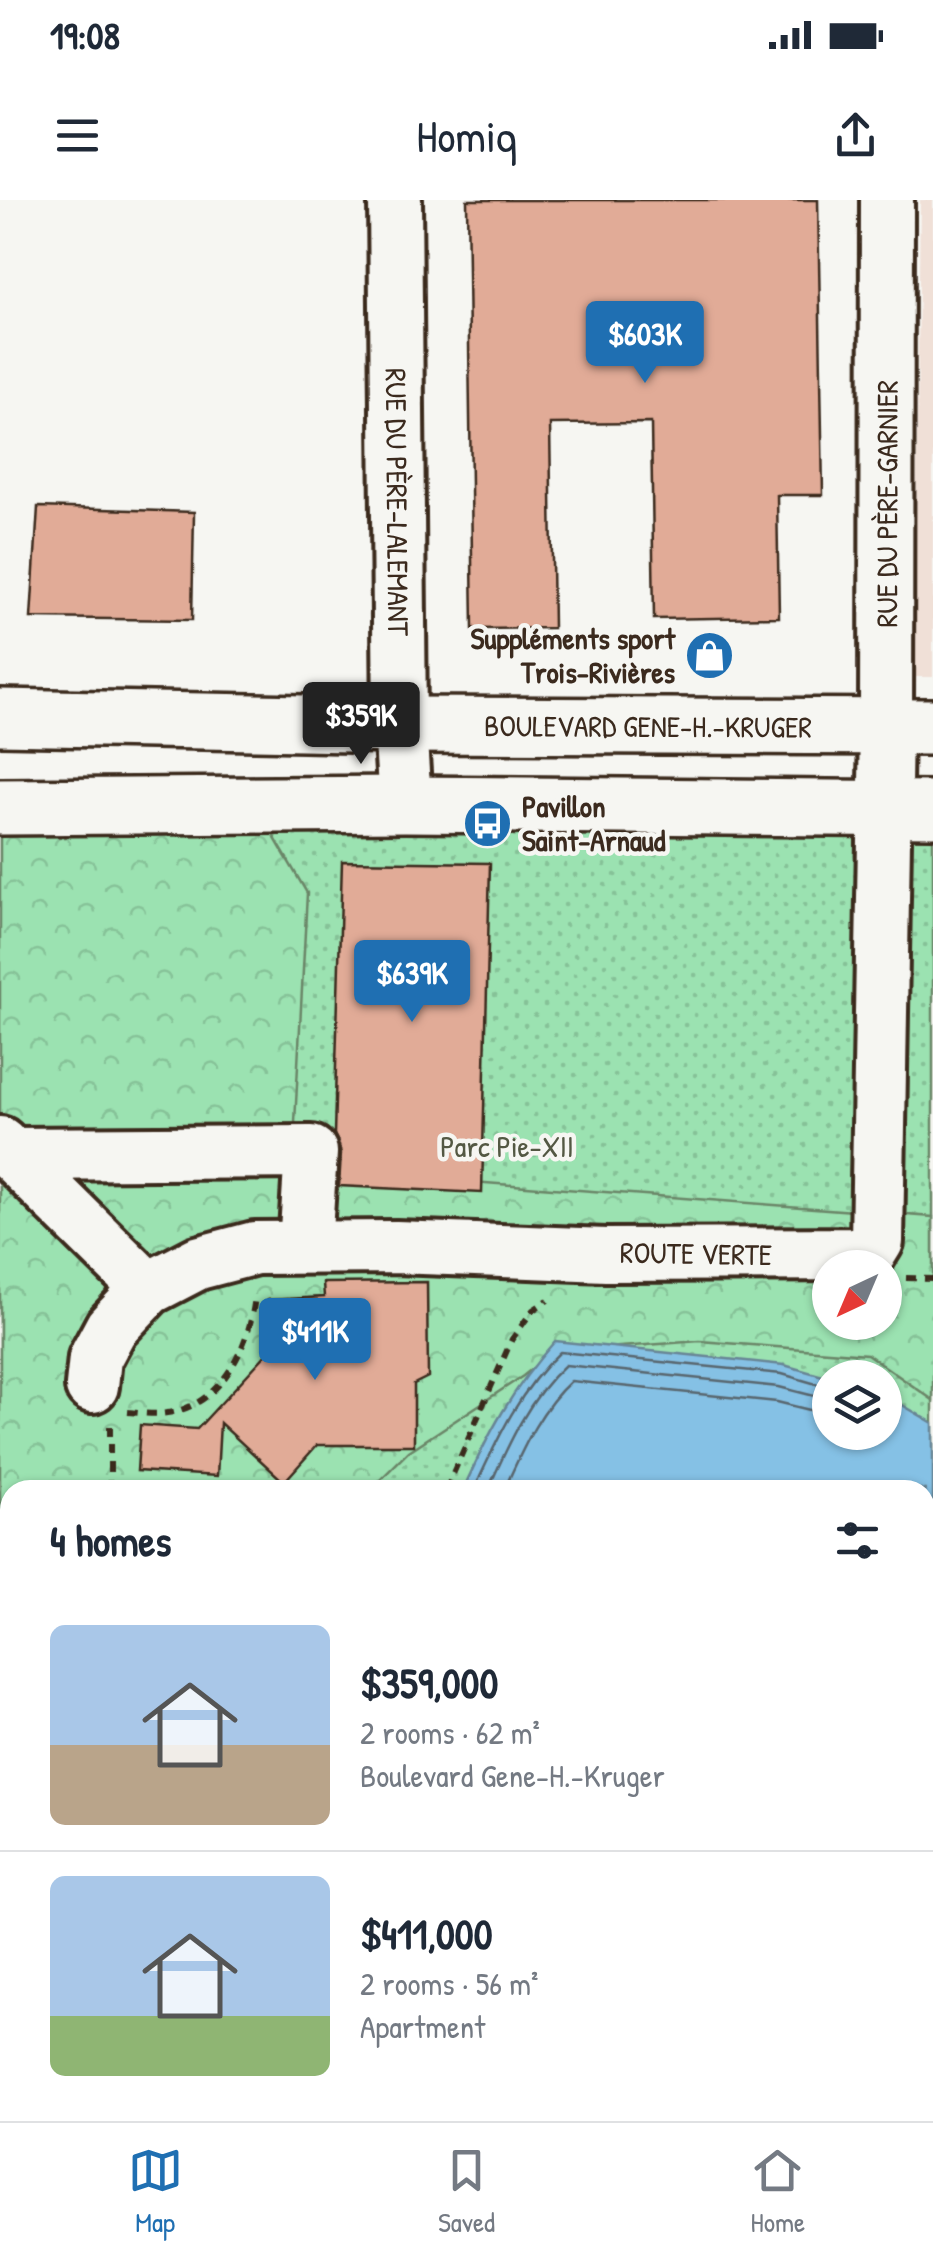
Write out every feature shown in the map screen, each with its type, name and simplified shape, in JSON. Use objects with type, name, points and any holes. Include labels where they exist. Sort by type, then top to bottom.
[{"type":"main road","name":"BOULEVARD GENE-H.-KRUGER","points":[[0,717],[400,725],[910,727]]},
{"type":"main road","points":[[0,807],[405,804],[909,809]]},
{"type":"street","name":"RUE DU PÈRE-LALEMANT","points":[[395,200],[400,725],[405,804]]},
{"type":"street","name":"RUE DU PÈRE-GARNIER","points":[[306,1248],[606,1255],[868,1254],[877,1241],[909,809],[910,727],[886,200]]},
{"type":"street","points":[[6,1148],[311,1152],[306,1248],[256,1248],[198,1263],[148,1289],[111,1328],[95,1358],[109,1403]]},
{"type":"street","points":[[6,1148],[148,1289]]},
{"type":"path","points":[[110,1480],[109,1403],[170,1413],[211,1394],[239,1359],[253,1319],[256,1289]]},
{"type":"path","points":[[450,1480],[512,1340],[533,1310],[561,1292]]},
{"type":"shaded area","points":[[920,200],[933,200],[933,677],[914,677]]},
{"type":"green space","name":"Parc Pie-XII","points":[[933,789],[933,1480],[0,1480],[0,828]]},
{"type":"green space","points":[[272,833],[307,893],[295,1123],[394,1176],[933,1217],[933,1400],[902,1378],[902,1360],[876,1360],[867,1354],[700,1341],[553,1352],[409,1451],[380,1480],[0,1480],[0,836]]},
{"type":"water","points":[[555,1341],[784,1365],[812,1373],[812,1450],[902,1450],[902,1405],[933,1423],[933,1480],[468,1480],[503,1412]]},
{"type":"building","points":[[467,200],[818,200],[823,495],[777,495],[779,617],[654,619],[651,423],[550,424],[553,628],[473,629]]},
{"type":"building","points":[[38,507],[194,512],[192,620],[31,618]]},
{"type":"building","points":[[342,861],[490,863],[482,1193],[339,1186],[341,1153],[334,1134]]},
{"type":"building","points":[[427,1282],[428,1377],[414,1384],[414,1445],[317,1445],[282,1480],[220,1423],[217,1476],[137,1471],[140,1425],[197,1429],[270,1350],[268,1300],[324,1297],[323,1283]]},
{"type":"place","name":"Suppléments sport Trois-Rivières","points":[[710,655]]},
{"type":"place","name":"Pavillon Saint-Arnaud","points":[[487,823]]}]
